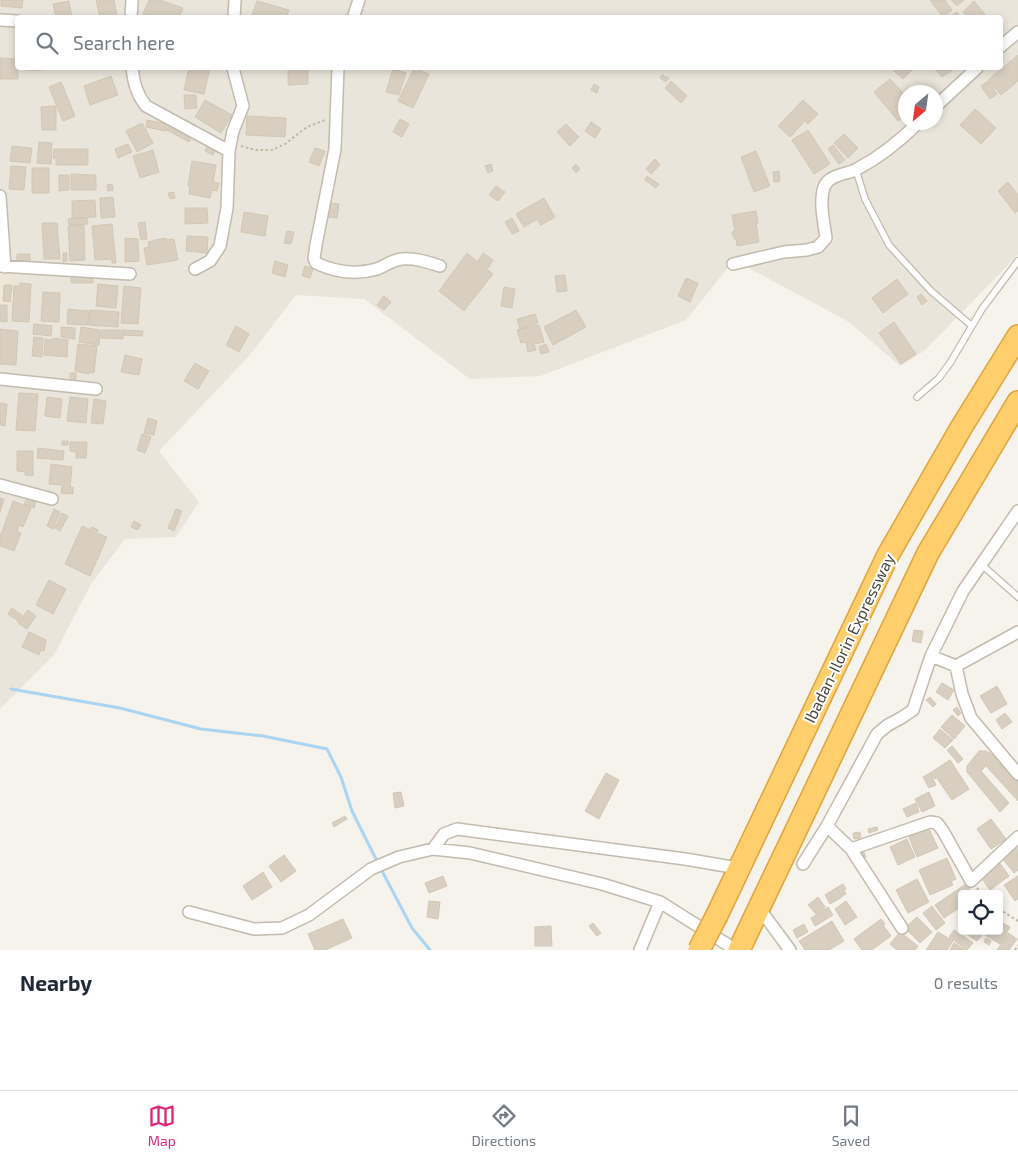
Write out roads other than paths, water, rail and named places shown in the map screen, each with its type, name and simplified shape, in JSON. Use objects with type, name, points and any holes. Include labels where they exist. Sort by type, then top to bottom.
[{"type":"highway","name":"Ibadan-Ilorin Expressway","points":[[699,950],[888,555],[961,428],[1018,336]]},
{"type":"highway","points":[[739,947],[928,554],[1018,402]]},
{"type":"street","points":[[131,15],[132,0]]},
{"type":"street","points":[[234,15],[236,0]]},
{"type":"street","points":[[354,15],[359,0]]},
{"type":"street","points":[[0,20],[15,21]]},
{"type":"street","points":[[1003,44],[1018,32]]},
{"type":"street","points":[[132,70],[134,84],[139,97],[146,106],[230,147]]},
{"type":"street","points":[[195,269],[210,261],[220,246],[227,208],[230,147],[233,131],[243,106],[233,70]]},
{"type":"street","points":[[338,70],[335,149],[316,245],[314,258],[316,263],[325,268],[353,273],[377,269],[390,262],[400,260],[416,259],[440,266]]},
{"type":"street","points":[[943,100],[975,70]]},
{"type":"street","points":[[733,264],[784,252],[808,250],[818,247],[826,238],[823,205],[824,188],[828,181],[856,170],[899,142],[911,130]]},
{"type":"street","points":[[0,196],[2,267],[130,274]]},
{"type":"street","points":[[0,379],[96,389]]},
{"type":"street","points":[[0,485],[52,499]]},
{"type":"street","points":[[803,864],[827,826],[877,734],[888,724],[913,710],[931,656],[963,591],[1017,514]]},
{"type":"street","points":[[956,666],[1018,632]]},
{"type":"street","points":[[931,656],[956,666]]},
{"type":"street","points":[[956,666],[962,694],[972,718],[1018,774]]},
{"type":"street","points":[[851,849],[930,822],[937,823],[944,831],[971,881],[1018,837]]},
{"type":"street","points":[[827,826],[851,849],[902,928]]},
{"type":"street","points":[[433,848],[444,834],[458,829],[685,859],[738,868]]},
{"type":"street","points":[[189,912],[254,929],[282,928],[309,915],[371,869],[399,857],[433,848],[470,853],[536,868],[602,884],[660,902],[739,947]]},
{"type":"street","points":[[640,950],[660,902]]},
{"type":"street","points":[[758,908],[790,950]]},
{"type":"lane","points":[[856,170],[865,199],[889,245],[931,291],[972,326]]},
{"type":"lane","points":[[917,398],[939,378],[982,309],[1018,261]]},
{"type":"lane","points":[[982,565],[1018,597]]},
{"type":"waterway","points":[[11,689],[120,708],[201,729],[263,736],[327,749],[341,777],[352,811],[377,861]]},
{"type":"waterway","points":[[381,869],[412,928],[430,950]]}]
